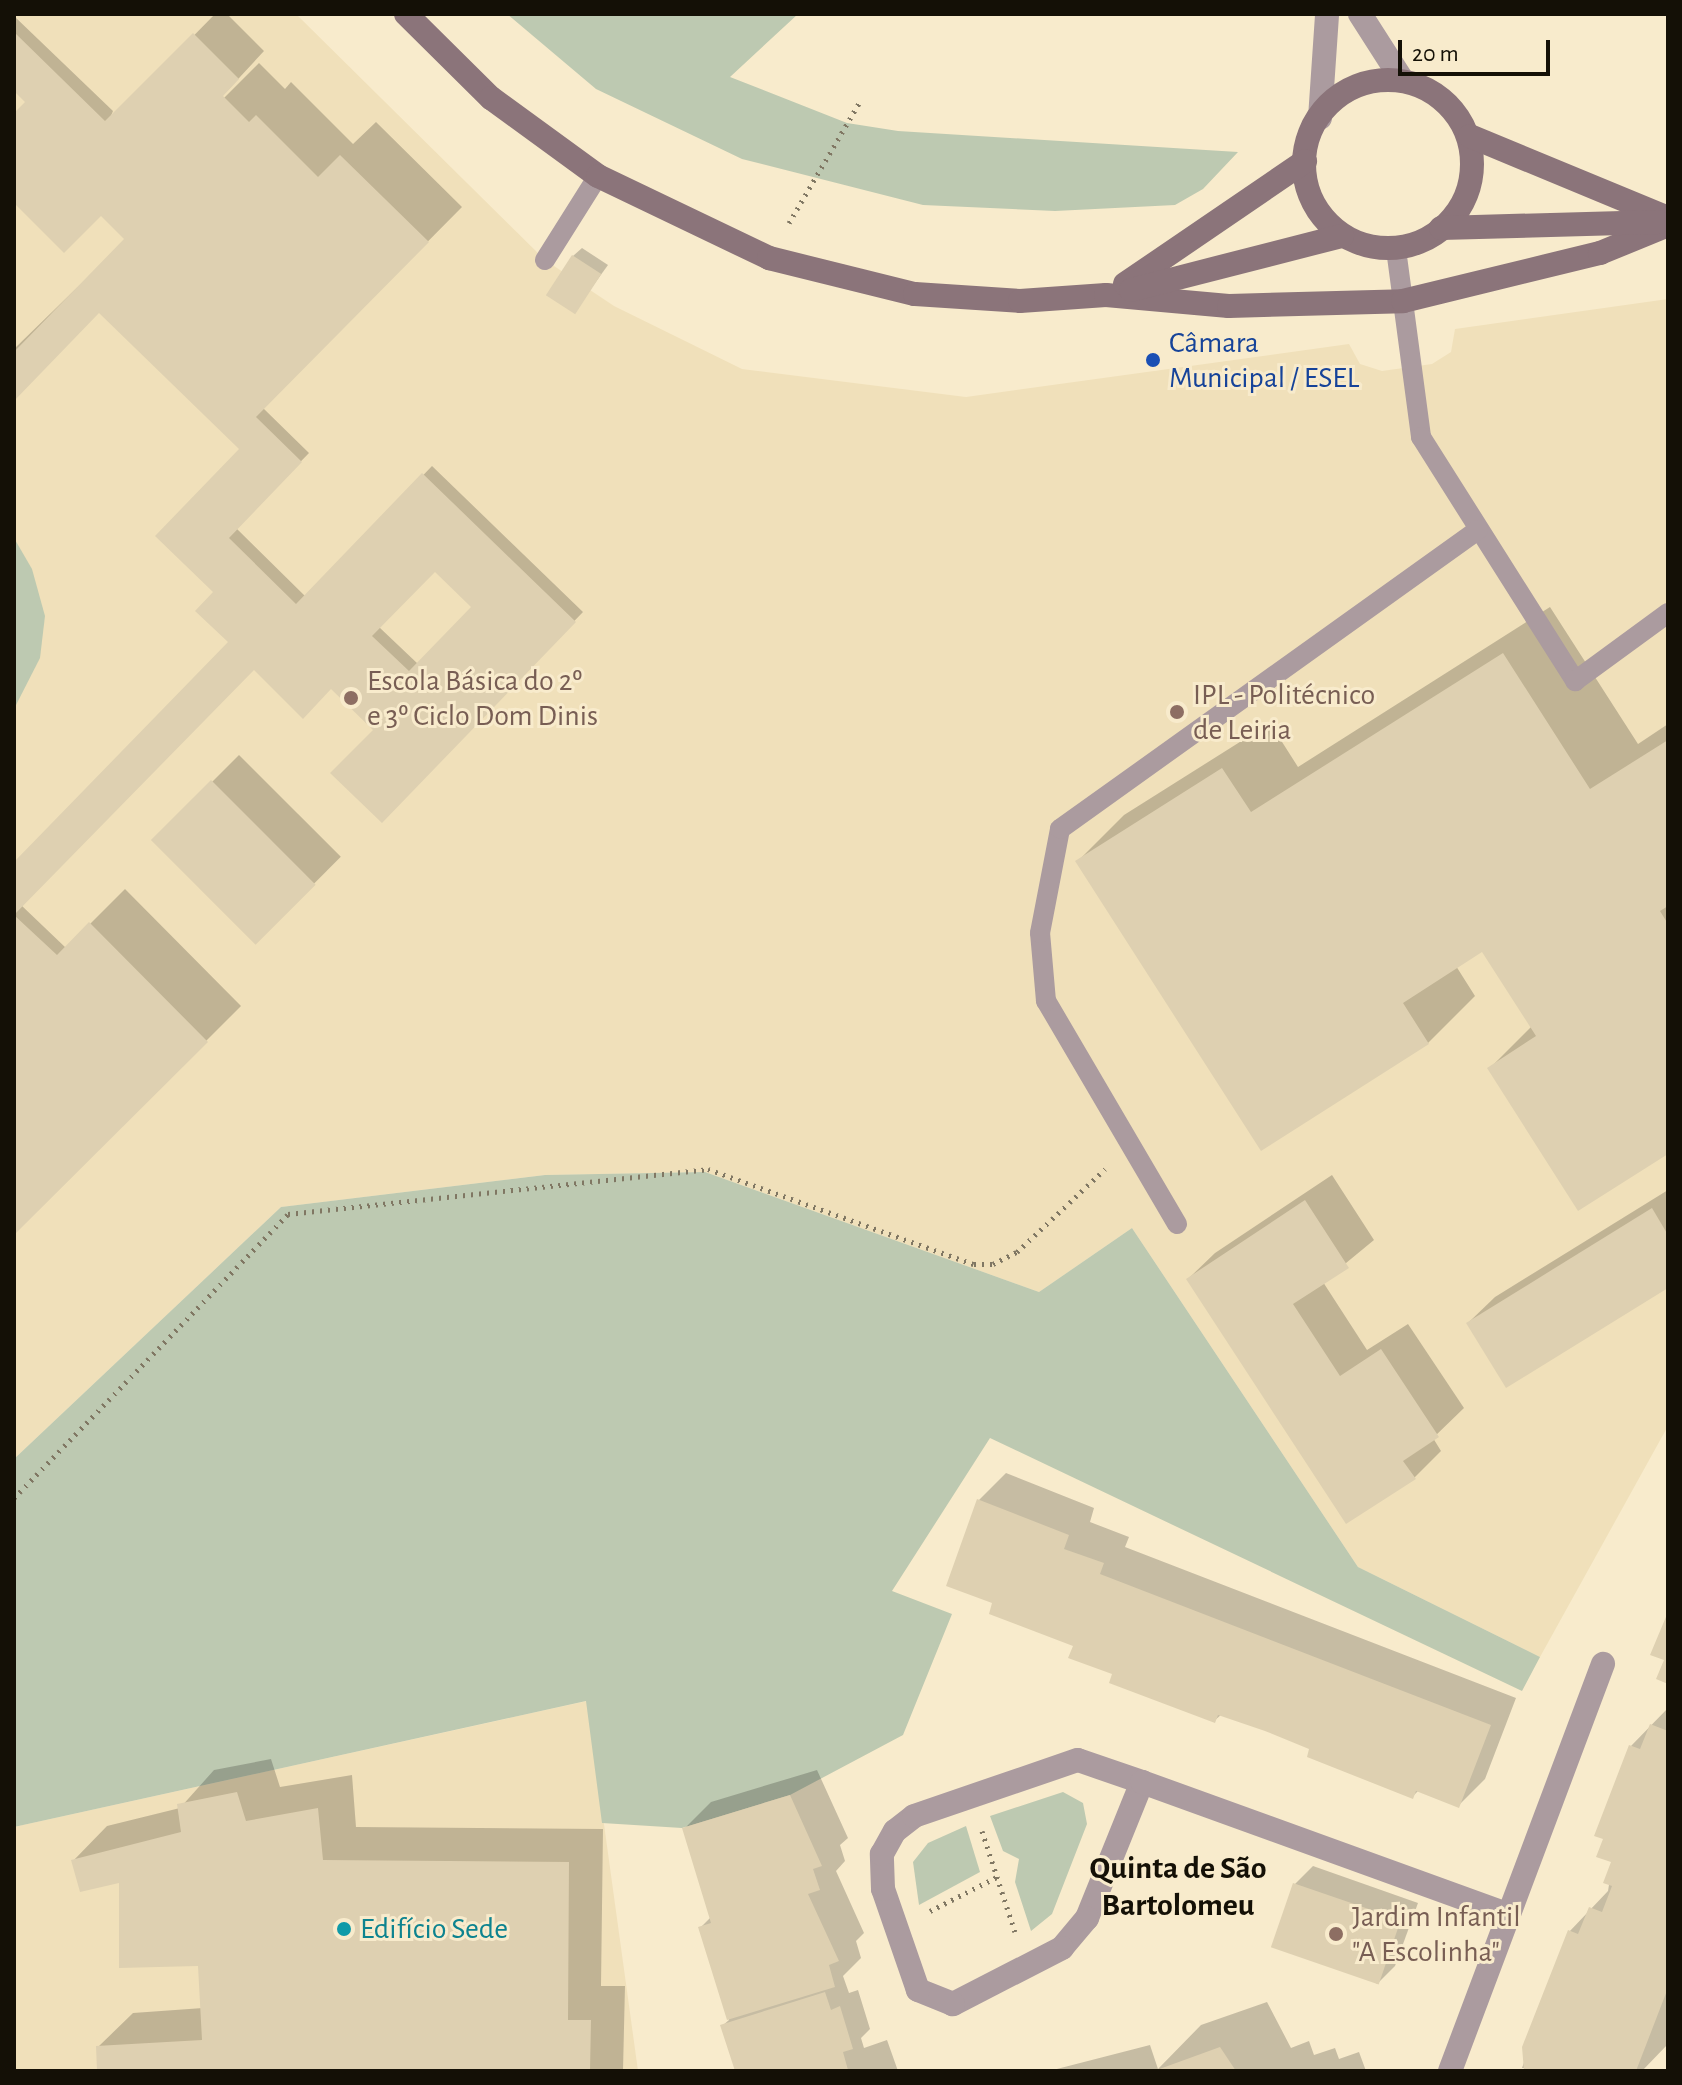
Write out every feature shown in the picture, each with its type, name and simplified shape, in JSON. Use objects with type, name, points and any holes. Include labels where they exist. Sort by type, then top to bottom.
[{"type":"main road","points":[[406,14],[491,98],[598,176],[769,258],[860,283],[965,299],[1106,295],[1229,306],[1403,301],[1586,257],[1668,221]]},
{"type":"main road","points":[[1401,78],[1445,97],[1470,136],[1668,221],[1441,228],[1396,249],[1342,236],[1318,219],[1308,199],[1305,161],[1320,118],[1363,84],[1401,78]]},
{"type":"main road","points":[[1441,228],[1468,189],[1470,136]]},
{"type":"main road","points":[[1106,295],[1197,241],[1305,161]]},
{"type":"main road","points":[[1106,295],[1342,236]]},
{"type":"street","points":[[1320,118],[1327,14]]},
{"type":"street","points":[[1360,14],[1401,78]]},
{"type":"street","points":[[1450,2071],[1603,1664]]},
{"type":"street","points":[[1142,1782],[1087,1918],[1062,1948],[953,2004],[938,2004],[918,1990],[896,1928],[882,1854],[914,1816],[1078,1760],[1142,1782],[1509,1915]]},
{"type":"lane","points":[[545,260],[598,176]]},
{"type":"lane","points":[[1396,249],[1421,437],[1575,681],[1668,613]]},
{"type":"lane","points":[[1177,1224],[1046,1001],[1040,933],[1060,829],[1478,530]]},
{"type":"path","points":[[769,258],[859,103]]},
{"type":"path","points":[[14,1498],[288,1214],[708,1169],[974,1264],[993,1264],[1017,1252],[1131,1144]]},
{"type":"path","points":[[971,1796],[1026,1967]]},
{"type":"path","points":[[896,1928],[997,1877]]},
{"type":"shaded area","points":[[14,14],[296,14],[545,260],[614,306],[742,369],[966,397],[1349,344],[1360,364],[1382,371],[1432,364],[1451,352],[1455,329],[1668,299],[1668,1426],[1540,1657],[1358,1567],[1132,1228],[1039,1292],[705,1172],[545,1175],[281,1207],[14,1459]]},
{"type":"shaded area","points":[[587,1701],[638,2071],[14,2071],[14,1827]]},
{"type":"green space","points":[[507,14],[798,14],[730,77],[847,123],[898,131],[1238,152],[1203,189],[1175,205],[1055,211],[923,205],[742,159],[596,89]]},
{"type":"green space","points":[[14,538],[32,569],[45,616],[40,658],[14,709]]},
{"type":"green space","points":[[705,1172],[1039,1292],[1132,1228],[1358,1567],[1540,1657],[1522,1691],[990,1438],[892,1591],[952,1614],[903,1735],[790,1795],[682,1828],[602,1823],[586,1701],[14,1827],[14,1459],[281,1207],[545,1175]]},
{"type":"green space","points":[[1063,1792],[1083,1803],[1087,1824],[1052,1914],[1031,1931],[1015,1882],[1019,1859],[1003,1851],[990,1816]]},
{"type":"green space","points":[[966,1826],[980,1872],[919,1905],[913,1862],[928,1843]]},
{"type":"building","points":[[14,32],[105,121],[193,33],[239,79],[223,96],[249,122],[256,115],[318,177],[340,155],[429,242],[256,417],[302,462],[229,538],[296,604],[422,473],[576,622],[382,823],[330,773],[373,730],[331,689],[303,719],[254,670],[14,915],[14,862],[228,642],[195,611],[213,592],[155,536],[239,449],[99,313],[14,401],[14,352],[124,239],[101,216],[64,253],[14,203],[14,113],[25,102],[14,91]],"holes":[[[435,572],[471,607],[409,671],[372,636]]]},
{"type":"building","points":[[572,255],[601,274],[575,314],[546,295]]},
{"type":"building","points":[[1503,653],[1590,789],[1668,740],[1668,906],[1660,911],[1668,924],[1668,1154],[1578,1211],[1487,1068],[1536,1036],[1482,952],[1403,1003],[1429,1044],[1261,1151],[1075,861],[1222,768],[1251,812]]},
{"type":"building","points":[[211,780],[316,885],[256,945],[151,840]]},
{"type":"building","points":[[14,915],[57,955],[89,922],[208,1042],[14,1235]]},
{"type":"building","points":[[1305,1200],[1349,1268],[1293,1304],[1340,1376],[1381,1349],[1439,1437],[1403,1461],[1416,1479],[1346,1524],[1186,1279]]},
{"type":"building","points":[[1652,1208],[1668,1235],[1668,1288],[1506,1388],[1466,1323]]},
{"type":"building","points":[[977,1499],[1069,1535],[1064,1549],[1104,1563],[1100,1574],[1491,1725],[1459,1808],[1416,1791],[1413,1799],[1307,1757],[1309,1749],[1265,1731],[1218,1715],[1215,1723],[1109,1683],[1112,1674],[1068,1658],[1073,1646],[989,1614],[992,1603],[946,1586]]},
{"type":"building","points":[[1668,1612],[1668,1684],[1656,1679],[1664,1660],[1650,1655]]},
{"type":"building","points":[[1650,1724],[1668,1731],[1668,1988],[1636,2071],[1524,2071],[1522,2047],[1568,1930],[1578,1934],[1589,1907],[1602,1912],[1612,1886],[1603,1883],[1611,1862],[1596,1857],[1603,1839],[1594,1836],[1629,1745],[1640,1749]]},
{"type":"building","name":"Edifício Sede","points":[[237,1792],[246,1821],[318,1808],[323,1860],[569,1862],[568,2020],[591,2020],[590,2071],[97,2071],[96,2046],[202,2040],[198,1966],[119,1968],[119,1883],[80,1892],[71,1860],[181,1832],[177,1804]]},
{"type":"building","points":[[790,1795],[822,1866],[813,1869],[820,1890],[808,1894],[839,1961],[829,1965],[835,1987],[727,2020],[698,1927],[711,1923],[682,1828]]},
{"type":"building","name":"Jardim Infantil \"A Escolinha\"","points":[[1293,1883],[1401,1920],[1379,1984],[1271,1947]]},
{"type":"building","points":[[825,1992],[831,2010],[840,2006],[853,2049],[843,2052],[848,2070],[862,2071],[735,2071],[720,2025]]},
{"type":"building","points":[[1220,2047],[1236,2071],[1154,2071]]},
{"type":"place","name":"Câmara Municipal / ESEL","points":[[1153,360]]},
{"type":"place","name":"Escola Básica do 2º e 3º Ciclo Dom Dinis","points":[[351,698]]},
{"type":"place","name":"IPL - Politécnico de Leiria","points":[[1177,712]]},
{"type":"place","name":"Edifício Sede","points":[[344,1929]]},
{"type":"place","name":"Jardim Infantil \"A Escolinha\"","points":[[1336,1934]]},
{"type":"district","name":"Quinta de São Bartolomeu","points":[[1178,1888]]}]
